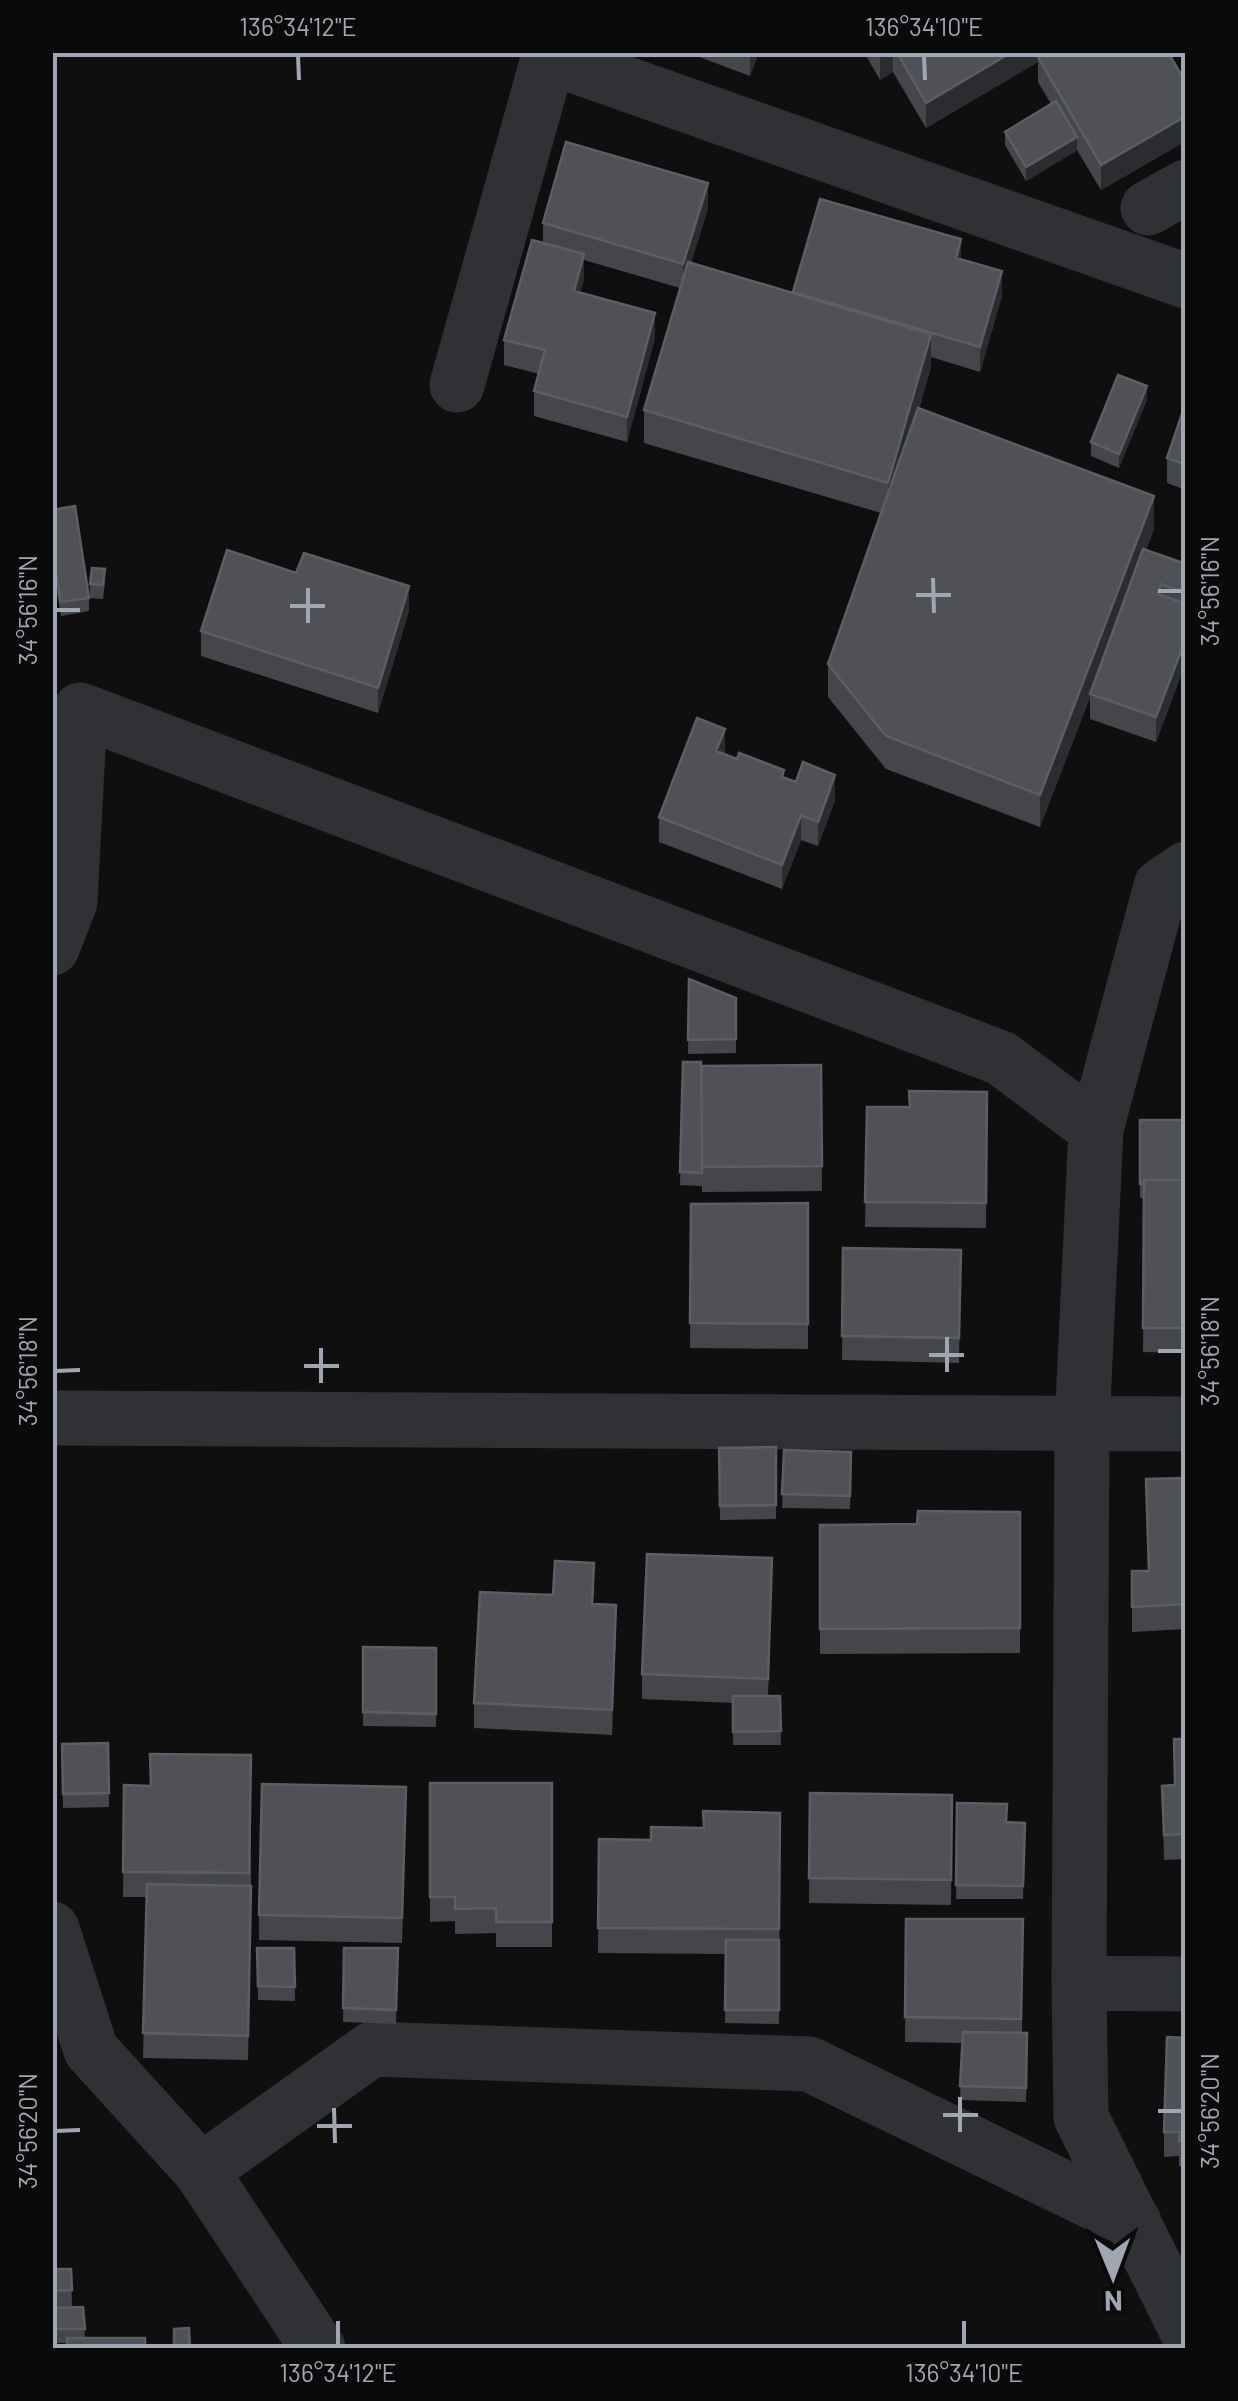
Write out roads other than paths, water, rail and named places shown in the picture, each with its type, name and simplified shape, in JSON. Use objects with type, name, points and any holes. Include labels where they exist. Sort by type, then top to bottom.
[{"type":"street","points":[[457,385],[550,55],[1186,281]]},
{"type":"street","points":[[52,948],[70,902],[80,710],[1001,1058],[1096,1129]]},
{"type":"street","points":[[1186,869],[1161,886],[1096,1129],[1082,1425],[1079,1983],[1081,2117],[1186,2329]]},
{"type":"street","points":[[52,1418],[1186,1424]]},
{"type":"street","points":[[52,1928],[91,2050],[201,2171],[318,2348]]},
{"type":"street","points":[[1079,1983],[1186,1984]]},
{"type":"street","points":[[201,2171],[372,2049],[809,2064],[1134,2222]]}]
